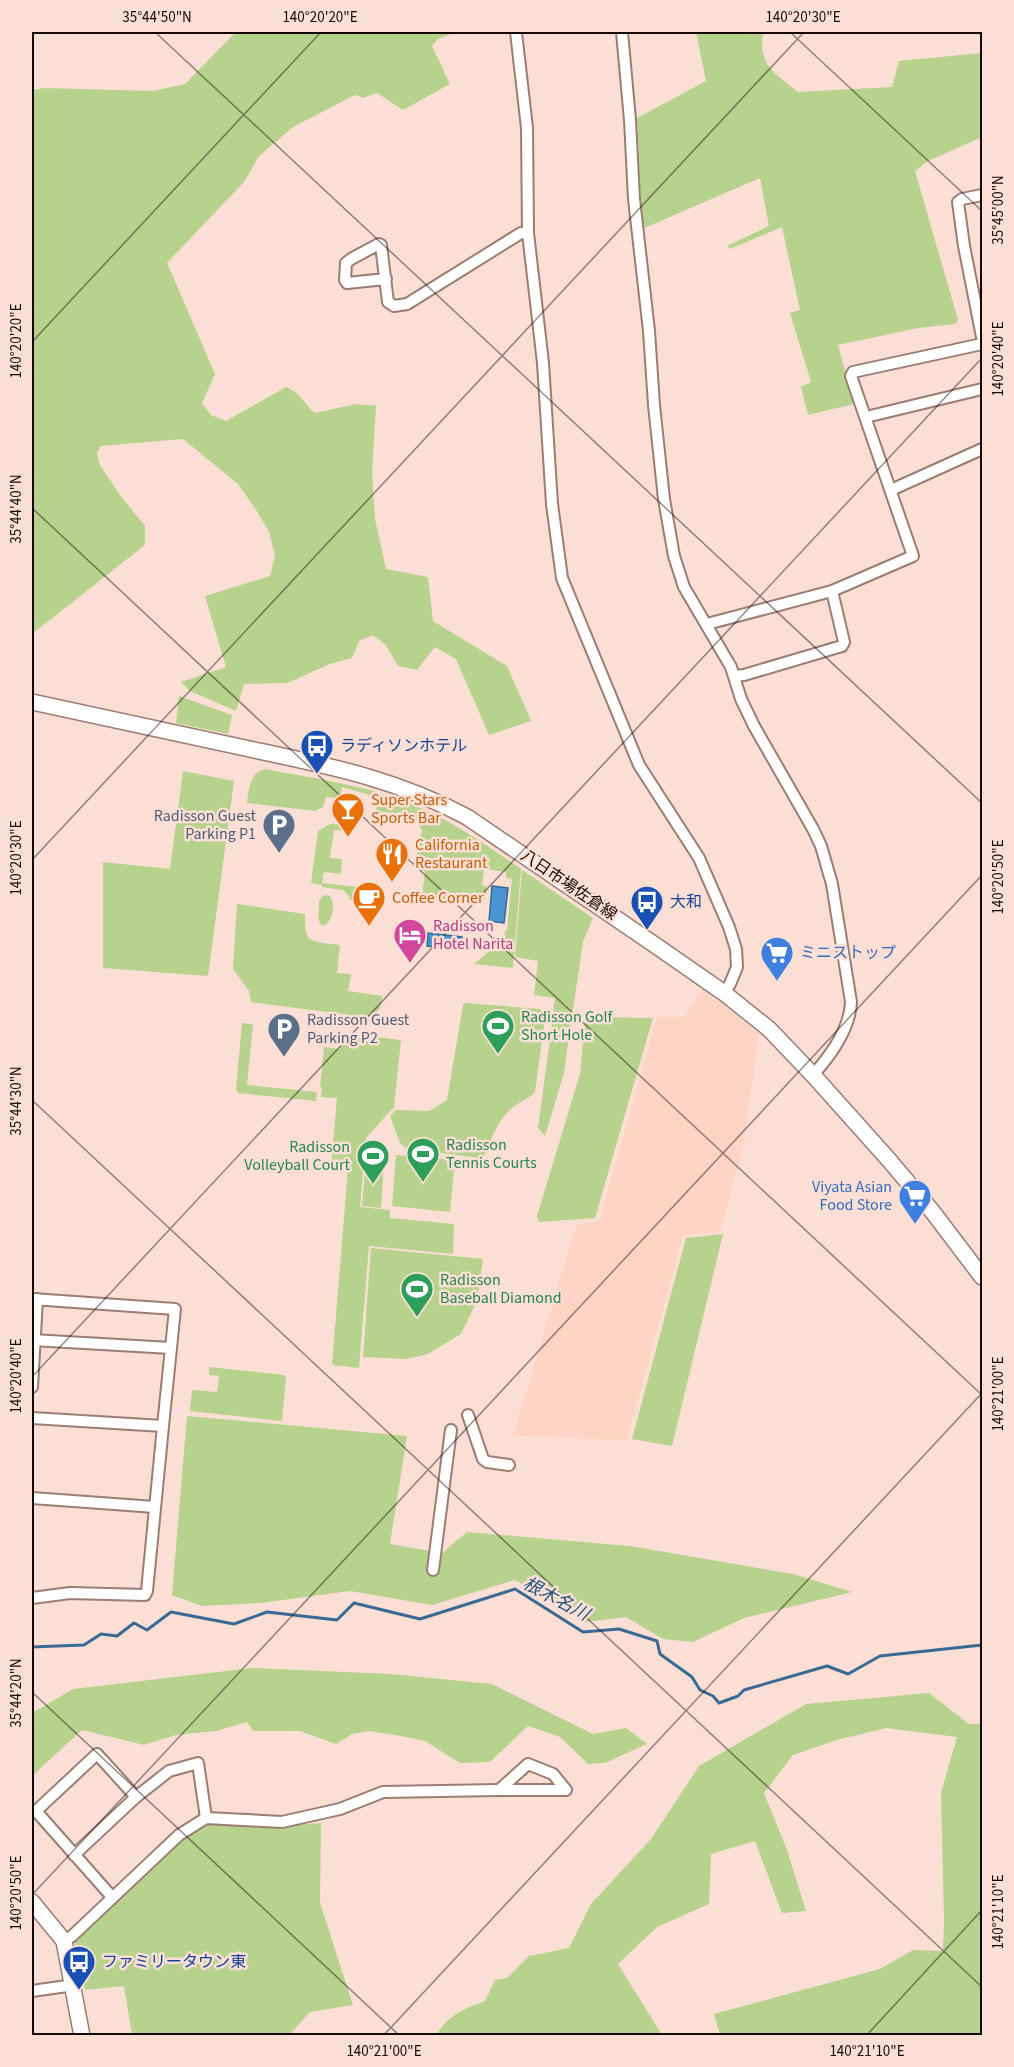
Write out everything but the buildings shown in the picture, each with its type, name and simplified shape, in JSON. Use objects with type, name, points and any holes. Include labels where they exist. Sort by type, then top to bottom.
[{"type":"main road","name":"八日市場佐倉線","points":[[32,702],[349,771],[435,800],[499,837],[724,993],[769,1029],[813,1075],[932,1211],[982,1277]]},
{"type":"main road","points":[[32,1902],[64,1941],[82,2036]]},
{"type":"street","points":[[516,32],[527,128],[528,233],[543,363],[552,504],[562,578],[639,765],[699,858],[729,927],[736,949],[737,967],[724,993]]},
{"type":"street","points":[[622,32],[634,199],[649,331],[654,405],[669,534],[679,576],[735,676],[741,699],[754,726],[813,829],[821,846],[832,884],[851,1012],[829,1057],[813,1075]]},
{"type":"street","points":[[982,195],[958,202],[982,337]]},
{"type":"street","points":[[386,279],[347,283],[345,280],[346,264],[351,259],[381,245],[386,279],[388,302],[394,306],[407,304],[521,233],[528,233]]},
{"type":"street","points":[[707,624],[832,591],[913,556],[851,376],[853,372],[982,344]]},
{"type":"street","points":[[866,417],[982,388]]},
{"type":"street","points":[[891,490],[982,449]]},
{"type":"street","points":[[735,676],[842,646],[844,642],[832,591]]},
{"type":"street","points":[[32,1388],[34,1299],[175,1309],[145,1594],[70,1593],[32,1598]]},
{"type":"street","points":[[33,1340],[171,1348]]},
{"type":"street","points":[[468,1415],[483,1459],[487,1462],[509,1465]]},
{"type":"street","points":[[32,1418],[163,1426]]},
{"type":"street","points":[[434,1570],[451,1430]]},
{"type":"street","points":[[32,1498],[155,1507]]},
{"type":"street","points":[[112,1897],[34,1811],[97,1754],[136,1797]]},
{"type":"street","points":[[74,1855],[136,1797],[169,1771],[198,1763],[207,1818]]},
{"type":"street","points":[[64,1941],[179,1835],[207,1818],[282,1822],[340,1809],[383,1792],[566,1790],[554,1774],[528,1764],[499,1790]]},
{"type":"street","points":[[32,1991],[74,1985]]},
{"type":"shaded area","points":[[702,989],[759,1034],[744,1142],[720,1232],[683,1236],[627,1440],[513,1436],[576,1225],[599,1221],[657,1017],[684,1017]]},
{"type":"green space","points":[[236,32],[456,32],[438,39],[432,46],[450,84],[403,110],[377,93],[363,98],[355,95],[293,127],[259,156],[244,182],[167,263],[215,374],[202,403],[211,415],[226,421],[286,387],[298,395],[315,413],[356,404],[376,406],[372,472],[375,519],[386,569],[428,577],[433,621],[507,666],[531,721],[489,735],[456,659],[435,647],[417,670],[398,666],[385,644],[373,635],[359,641],[352,658],[330,664],[287,683],[244,684],[236,711],[190,691],[181,682],[226,667],[205,596],[270,576],[275,555],[269,532],[238,484],[183,439],[101,446],[97,453],[100,465],[145,526],[145,545],[32,634],[32,90],[44,88],[153,91],[185,84]]},
{"type":"green space","points":[[696,32],[763,32],[762,44],[766,61],[775,73],[798,92],[892,87],[899,61],[982,53],[982,137],[928,161],[915,171],[958,320],[955,324],[918,328],[838,345],[854,404],[808,415],[801,387],[811,382],[790,313],[800,310],[782,227],[730,249],[727,246],[769,226],[760,178],[642,229],[637,118],[706,81]]},
{"type":"green space","points":[[179,696],[232,715],[228,734],[176,723]]},
{"type":"green space","points":[[264,769],[345,784],[404,801],[449,822],[521,869],[513,968],[474,964],[504,939],[512,879],[506,878],[506,872],[484,869],[482,885],[487,886],[485,899],[474,898],[473,901],[422,898],[425,871],[414,869],[422,831],[414,816],[376,811],[377,797],[342,787],[340,799],[326,797],[323,807],[315,811],[247,803],[249,788],[255,775]]},
{"type":"green space","points":[[183,771],[234,781],[208,976],[103,968],[103,862],[170,869]]},
{"type":"green space","points":[[330,824],[345,825],[345,831],[334,830],[330,858],[342,859],[341,874],[324,872],[322,883],[357,887],[353,900],[348,899],[350,897],[343,890],[311,883],[318,831]]},
{"type":"green space","points":[[522,870],[593,918],[583,942],[572,1016],[553,1013],[555,998],[534,995],[538,961],[515,957]]},
{"type":"green space","points":[[324,895],[330,896],[333,911],[328,923],[324,925],[319,919],[319,902]]},
{"type":"green space","points":[[237,904],[305,914],[306,932],[311,940],[340,945],[337,973],[351,974],[348,991],[382,996],[378,1010],[366,1017],[251,1002],[249,991],[233,969]]},
{"type":"green space","name":"Radisson Golf Short Hole","points":[[466,1003],[540,1009],[544,1013],[535,1092],[502,1119],[484,1156],[479,1158],[406,1148],[400,1143],[390,1116],[396,1110],[429,1111],[447,1100],[463,1005]]},
{"type":"green space","points":[[553,1017],[571,1020],[564,1073],[545,1136],[538,1128]]},
{"type":"green space","points":[[589,1017],[653,1018],[595,1218],[539,1222],[537,1216],[580,1074],[585,1022]]},
{"type":"green space","points":[[242,1023],[253,1024],[247,1085],[317,1092],[316,1101],[238,1093],[236,1089]]},
{"type":"green space","points":[[356,1035],[401,1040],[394,1107],[366,1138],[360,1207],[390,1210],[390,1218],[454,1224],[453,1254],[369,1246],[359,1368],[332,1365],[348,1168],[331,1166],[337,1098],[321,1097],[322,1087],[320,1087],[324,1047],[340,1049],[341,1043],[354,1045]]},
{"type":"green space","name":"Radisson Tennis Courts","points":[[396,1155],[455,1160],[450,1212],[392,1206]]},
{"type":"green space","name":"Radisson Volleyball Court","points":[[366,1161],[384,1163],[381,1208],[362,1206]]},
{"type":"green space","points":[[723,1234],[672,1446],[632,1439],[686,1238]]},
{"type":"green space","name":"Radisson Baseball Diamond","points":[[371,1248],[483,1259],[477,1301],[461,1334],[428,1354],[406,1359],[363,1357]]},
{"type":"green space","points":[[209,1367],[284,1375],[286,1378],[282,1421],[190,1411],[192,1390],[217,1392],[219,1376],[209,1375]]},
{"type":"green space","points":[[187,1416],[407,1436],[390,1544],[442,1553],[467,1532],[630,1546],[793,1574],[852,1592],[744,1618],[693,1642],[663,1639],[626,1617],[586,1622],[515,1580],[432,1605],[350,1591],[261,1603],[202,1606],[172,1595]]},
{"type":"green space","points":[[252,1668],[391,1674],[492,1684],[593,1734],[626,1728],[647,1744],[605,1763],[588,1764],[560,1737],[528,1726],[490,1762],[460,1763],[425,1741],[369,1731],[352,1734],[336,1744],[300,1731],[253,1731],[247,1722],[216,1731],[176,1735],[144,1745],[82,1730],[32,1776],[32,1713],[73,1689]]},
{"type":"green space","points":[[929,1693],[969,1724],[982,1724],[982,2035],[720,2035],[714,2014],[880,1969],[913,1950],[943,1951],[941,1793],[957,1737],[886,1728],[837,1740],[793,1755],[764,1793],[787,1850],[806,1911],[782,1913],[755,1841],[711,1854],[709,1904],[657,1927],[618,1964],[662,2035],[436,2035],[446,2022],[457,2014],[485,2001],[495,1980],[507,1978],[529,1956],[569,1948],[591,1904],[651,1839],[699,1766],[806,1704]]},
{"type":"green space","points":[[202,1822],[283,1826],[321,1823],[320,1903],[353,2005],[310,2012],[289,2035],[132,2035],[124,1986],[85,1990],[74,1940],[181,1838]]},
{"type":"water","points":[[492,886],[508,888],[504,923],[489,921]]},
{"type":"water","points":[[428,933],[462,937],[461,950],[427,946]]},
{"type":"waterway","name":"根木名川","points":[[32,1647],[84,1645],[101,1634],[117,1636],[134,1623],[147,1630],[171,1612],[234,1624],[267,1612],[337,1620],[354,1603],[420,1619],[515,1589],[583,1632],[619,1629],[657,1641],[660,1654],[692,1677],[700,1690],[713,1696],[719,1703],[738,1696],[744,1690],[827,1666],[848,1674],[880,1656],[982,1645]]},
{"type":"place","name":"ラディソンホテル","points":[[317,775]]},
{"type":"place","name":"Super Stars Sports Bar","points":[[348,838]]},
{"type":"place","name":"Radisson Guest Parking P1","points":[[279,854]]},
{"type":"place","name":"California Restaurant","points":[[392,883]]},
{"type":"place","name":"Coffee Corner","points":[[369,927]]},
{"type":"place","name":"大和","points":[[647,931]]},
{"type":"place","name":"Radisson Hotel Narita","points":[[410,964]]},
{"type":"place","name":"ミニストップ","points":[[777,982]]},
{"type":"place","name":"Radisson Golf Short Hole","points":[[498,1055]]},
{"type":"place","name":"Radisson Guest Parking P2","points":[[284,1058]]},
{"type":"place","name":"Radisson Tennis Courts","points":[[423,1183]]},
{"type":"place","name":"Radisson Volleyball Court","points":[[373,1185]]},
{"type":"place","name":"Viyata Asian Food Store","points":[[915,1225]]},
{"type":"place","name":"Radisson Baseball Diamond","points":[[417,1318]]},
{"type":"place","name":"ファミリータウン東","points":[[79,1991]]}]
